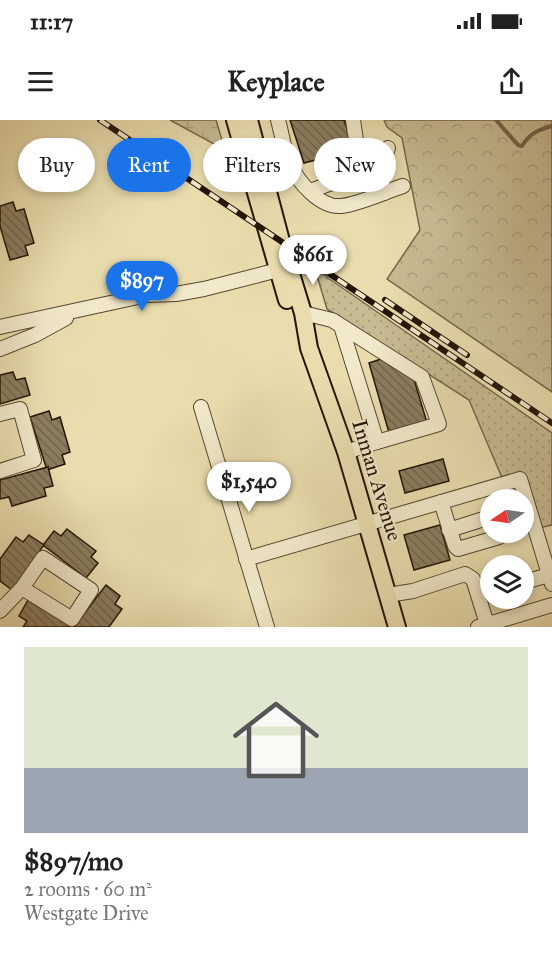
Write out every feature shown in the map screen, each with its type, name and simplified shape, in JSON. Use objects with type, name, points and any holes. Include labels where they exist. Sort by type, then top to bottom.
[{"type":"main road","name":"Inman Avenue","points":[[235,120],[295,324],[309,348]]},
{"type":"main road","name":"Inman Avenue","points":[[249,120],[254,138]]},
{"type":"main road","name":"Inman Avenue","points":[[269,192],[303,313],[309,348],[346,452],[397,627]]},
{"type":"street","points":[[278,120],[283,138]]},
{"type":"street","points":[[310,190],[359,173],[361,159],[353,120]]},
{"type":"street","points":[[302,183],[332,206],[343,206],[403,186]]},
{"type":"street","points":[[0,327],[147,295],[176,294],[204,289],[278,270]]},
{"type":"street","points":[[0,349],[35,335],[79,311]]},
{"type":"street","points":[[303,313],[332,320],[422,377],[439,424],[346,452]]},
{"type":"street","points":[[341,326],[377,442]]},
{"type":"street","points":[[201,407],[267,627]]},
{"type":"street","points":[[0,414],[20,409],[34,460],[0,470]]},
{"type":"street","points":[[246,559],[520,479],[550,579],[534,581]]},
{"type":"street","points":[[441,502],[455,546],[458,549],[480,543]]},
{"type":"street","points":[[449,530],[480,520]]},
{"type":"street","points":[[0,610],[22,588],[43,558],[91,590],[72,619],[22,588]]},
{"type":"street","points":[[388,595],[413,591],[465,574],[480,588]]},
{"type":"street","points":[[484,609],[483,626],[552,605]]},
{"type":"green space","points":[[170,120],[216,120],[221,138],[203,138]]},
{"type":"green space","points":[[384,120],[552,120],[552,392],[387,279],[420,230],[402,138],[387,127]]},
{"type":"green space","points":[[315,269],[552,433],[552,525],[534,529],[534,489],[507,489],[469,400],[327,309]]},
{"type":"building","points":[[290,120],[344,120],[350,138],[314,138],[314,160],[304,163],[302,138],[296,138]]},
{"type":"building","points":[[13,202],[16,211],[24,209],[34,243],[25,246],[28,255],[10,260],[0,226],[0,206]]},
{"type":"building","points":[[384,358],[413,376],[428,426],[390,436],[369,363]]},
{"type":"building","points":[[13,372],[16,380],[25,378],[30,395],[0,404],[0,375]]},
{"type":"building","points":[[49,411],[52,420],[60,417],[70,452],[62,455],[65,464],[47,470],[30,417]]},
{"type":"building","points":[[443,459],[449,481],[405,493],[399,471]]},
{"type":"building","points":[[48,467],[53,486],[44,488],[46,496],[12,506],[9,497],[0,499],[0,480]]},
{"type":"building","points":[[440,525],[450,560],[414,570],[404,535]]},
{"type":"building","points":[[67,529],[96,551],[91,557],[98,563],[86,578],[43,545],[54,531],[61,536]]},
{"type":"building","points":[[29,535],[44,545],[12,590],[0,581],[0,559],[16,537],[23,542]]},
{"type":"building","points":[[106,585],[120,596],[115,604],[122,609],[109,627],[74,627]]},
{"type":"building","points":[[28,600],[72,627],[23,627],[27,621],[19,616]]},
{"type":"waterway","points":[[496,120],[518,145],[522,146],[535,133],[552,126]]},
{"type":"railway","points":[[100,120],[552,423]]},
{"type":"railway","points":[[385,300],[467,355]]}]
